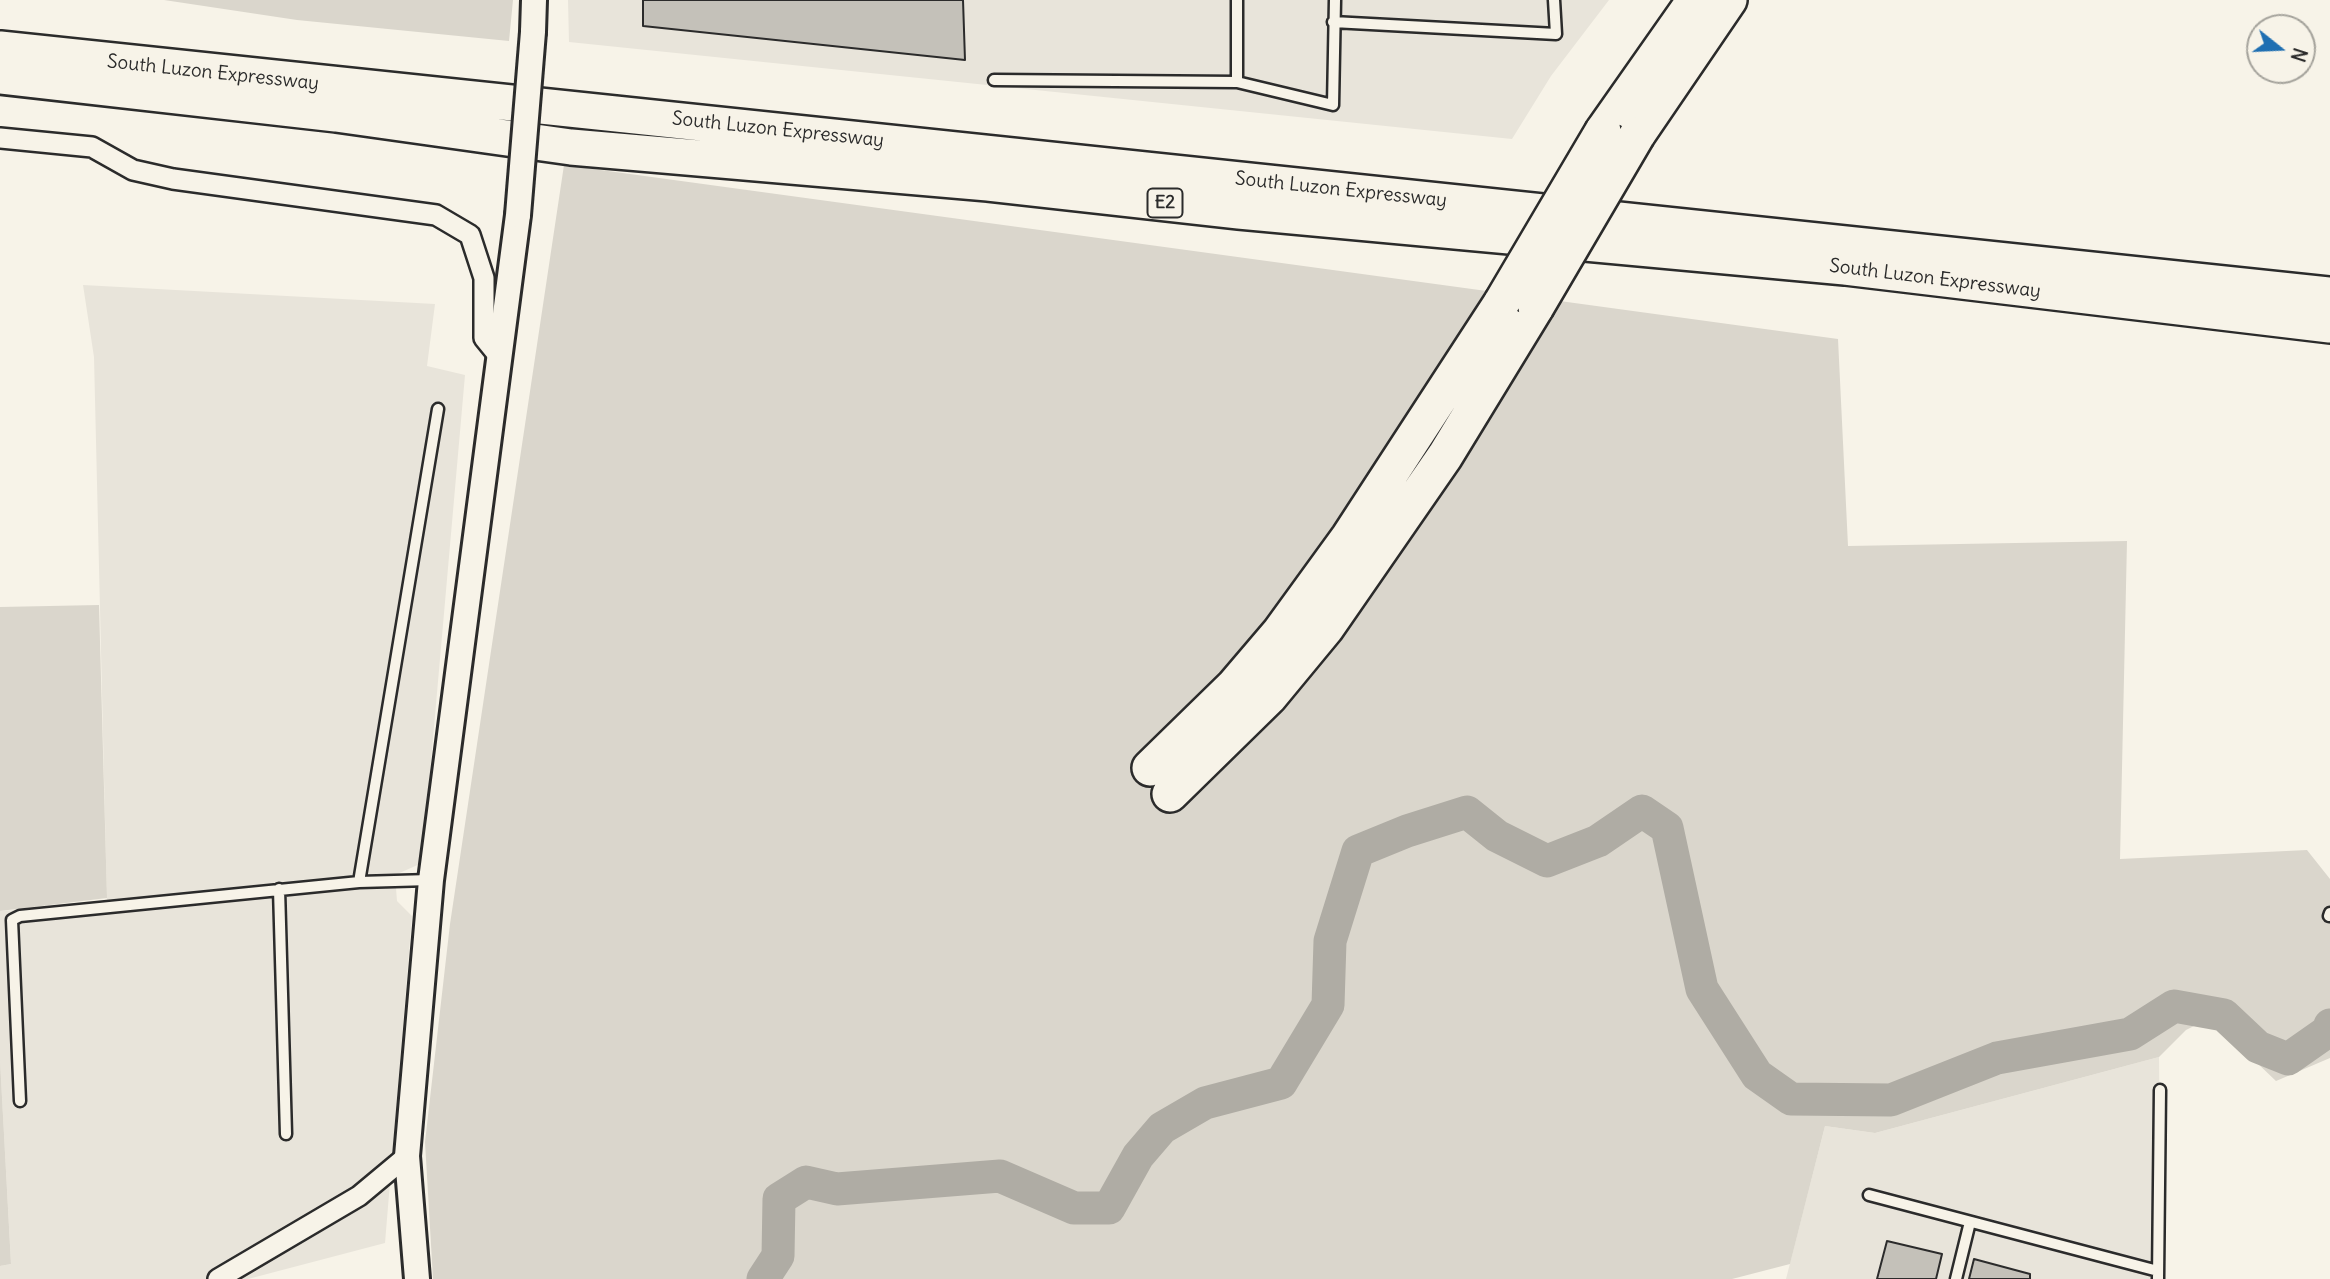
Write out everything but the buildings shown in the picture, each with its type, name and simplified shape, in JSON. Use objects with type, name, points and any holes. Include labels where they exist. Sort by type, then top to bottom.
[{"type":"highway","points":[[1695,0],[1620,133],[1536,307],[1445,456],[1326,628],[1269,697],[1160,781],[1280,632],[1349,537],[1502,302],[1620,133],[1729,0]]},
{"type":"highway","name":"South Luzon Expressway","points":[[0,49],[2330,295]]},
{"type":"highway","name":"South Luzon Expressway","points":[[0,76],[336,114],[571,146],[988,183],[1239,211],[1845,267],[2330,325]]},
{"type":"street","points":[[416,1279],[407,1156],[431,880],[497,354],[518,215],[534,0]]},
{"type":"street","points":[[0,138],[92,147],[133,170],[173,179],[436,215],[470,235],[484,278],[484,338],[497,354]]},
{"type":"street","points":[[218,1279],[359,1196],[407,1156]]},
{"type":"lane","points":[[1237,0],[1237,82]]},
{"type":"lane","points":[[994,80],[1237,82],[1333,105],[1335,0]]},
{"type":"lane","points":[[1333,22],[1556,34],[1555,0]]},
{"type":"lane","points":[[359,881],[438,409]]},
{"type":"lane","points":[[20,1101],[12,920],[20,916],[359,881],[431,880]]},
{"type":"lane","points":[[279,889],[286,1134]]},
{"type":"lane","points":[[1869,1195],[2158,1275],[2160,1090]]},
{"type":"lane","points":[[1956,1279],[1970,1222]]},
{"type":"shaded area","points":[[164,0],[513,0],[509,41],[297,20]]},
{"type":"shaded area","points":[[568,0],[1609,0],[1551,76],[1512,139],[569,42]]},
{"type":"shaded area","points":[[564,165],[1838,339],[1848,546],[2127,541],[2120,859],[2307,850],[2330,879],[2330,1058],[2276,1081],[2210,1018],[2186,1030],[2159,1057],[1875,1133],[1825,1126],[1790,1264],[1732,1279],[433,1279],[425,1142],[450,924]]},
{"type":"shaded area","points":[[83,285],[435,304],[427,366],[465,375],[422,863],[395,875],[397,901],[412,916],[385,1243],[248,1279],[0,1279],[0,1266],[11,1264],[0,1060],[0,911],[107,903],[94,357]]},
{"type":"shaded area","points":[[99,605],[107,898],[0,911],[0,607]]},
{"type":"shaded area","points":[[2159,1057],[2161,1279],[1786,1279],[1825,1126],[1875,1133]]},
{"type":"shaded area","points":[[0,1060],[11,1264],[0,1266]]},
{"type":"waterway","points":[[763,1279],[778,1256],[779,1199],[806,1182],[837,1189],[1000,1176],[1074,1208],[1109,1208],[1138,1156],[1162,1128],[1205,1103],[1281,1083],[1328,1005],[1330,941],[1358,851],[1407,831],[1467,812],[1497,836],[1547,861],[1598,841],[1642,811],[1667,828],[1702,989],[1757,1075],[1791,1099],[1891,1100],[1997,1058],[2130,1034],[2174,1006],[2224,1015],[2258,1047],[2288,1059],[2328,1031],[2330,1025]]}]
